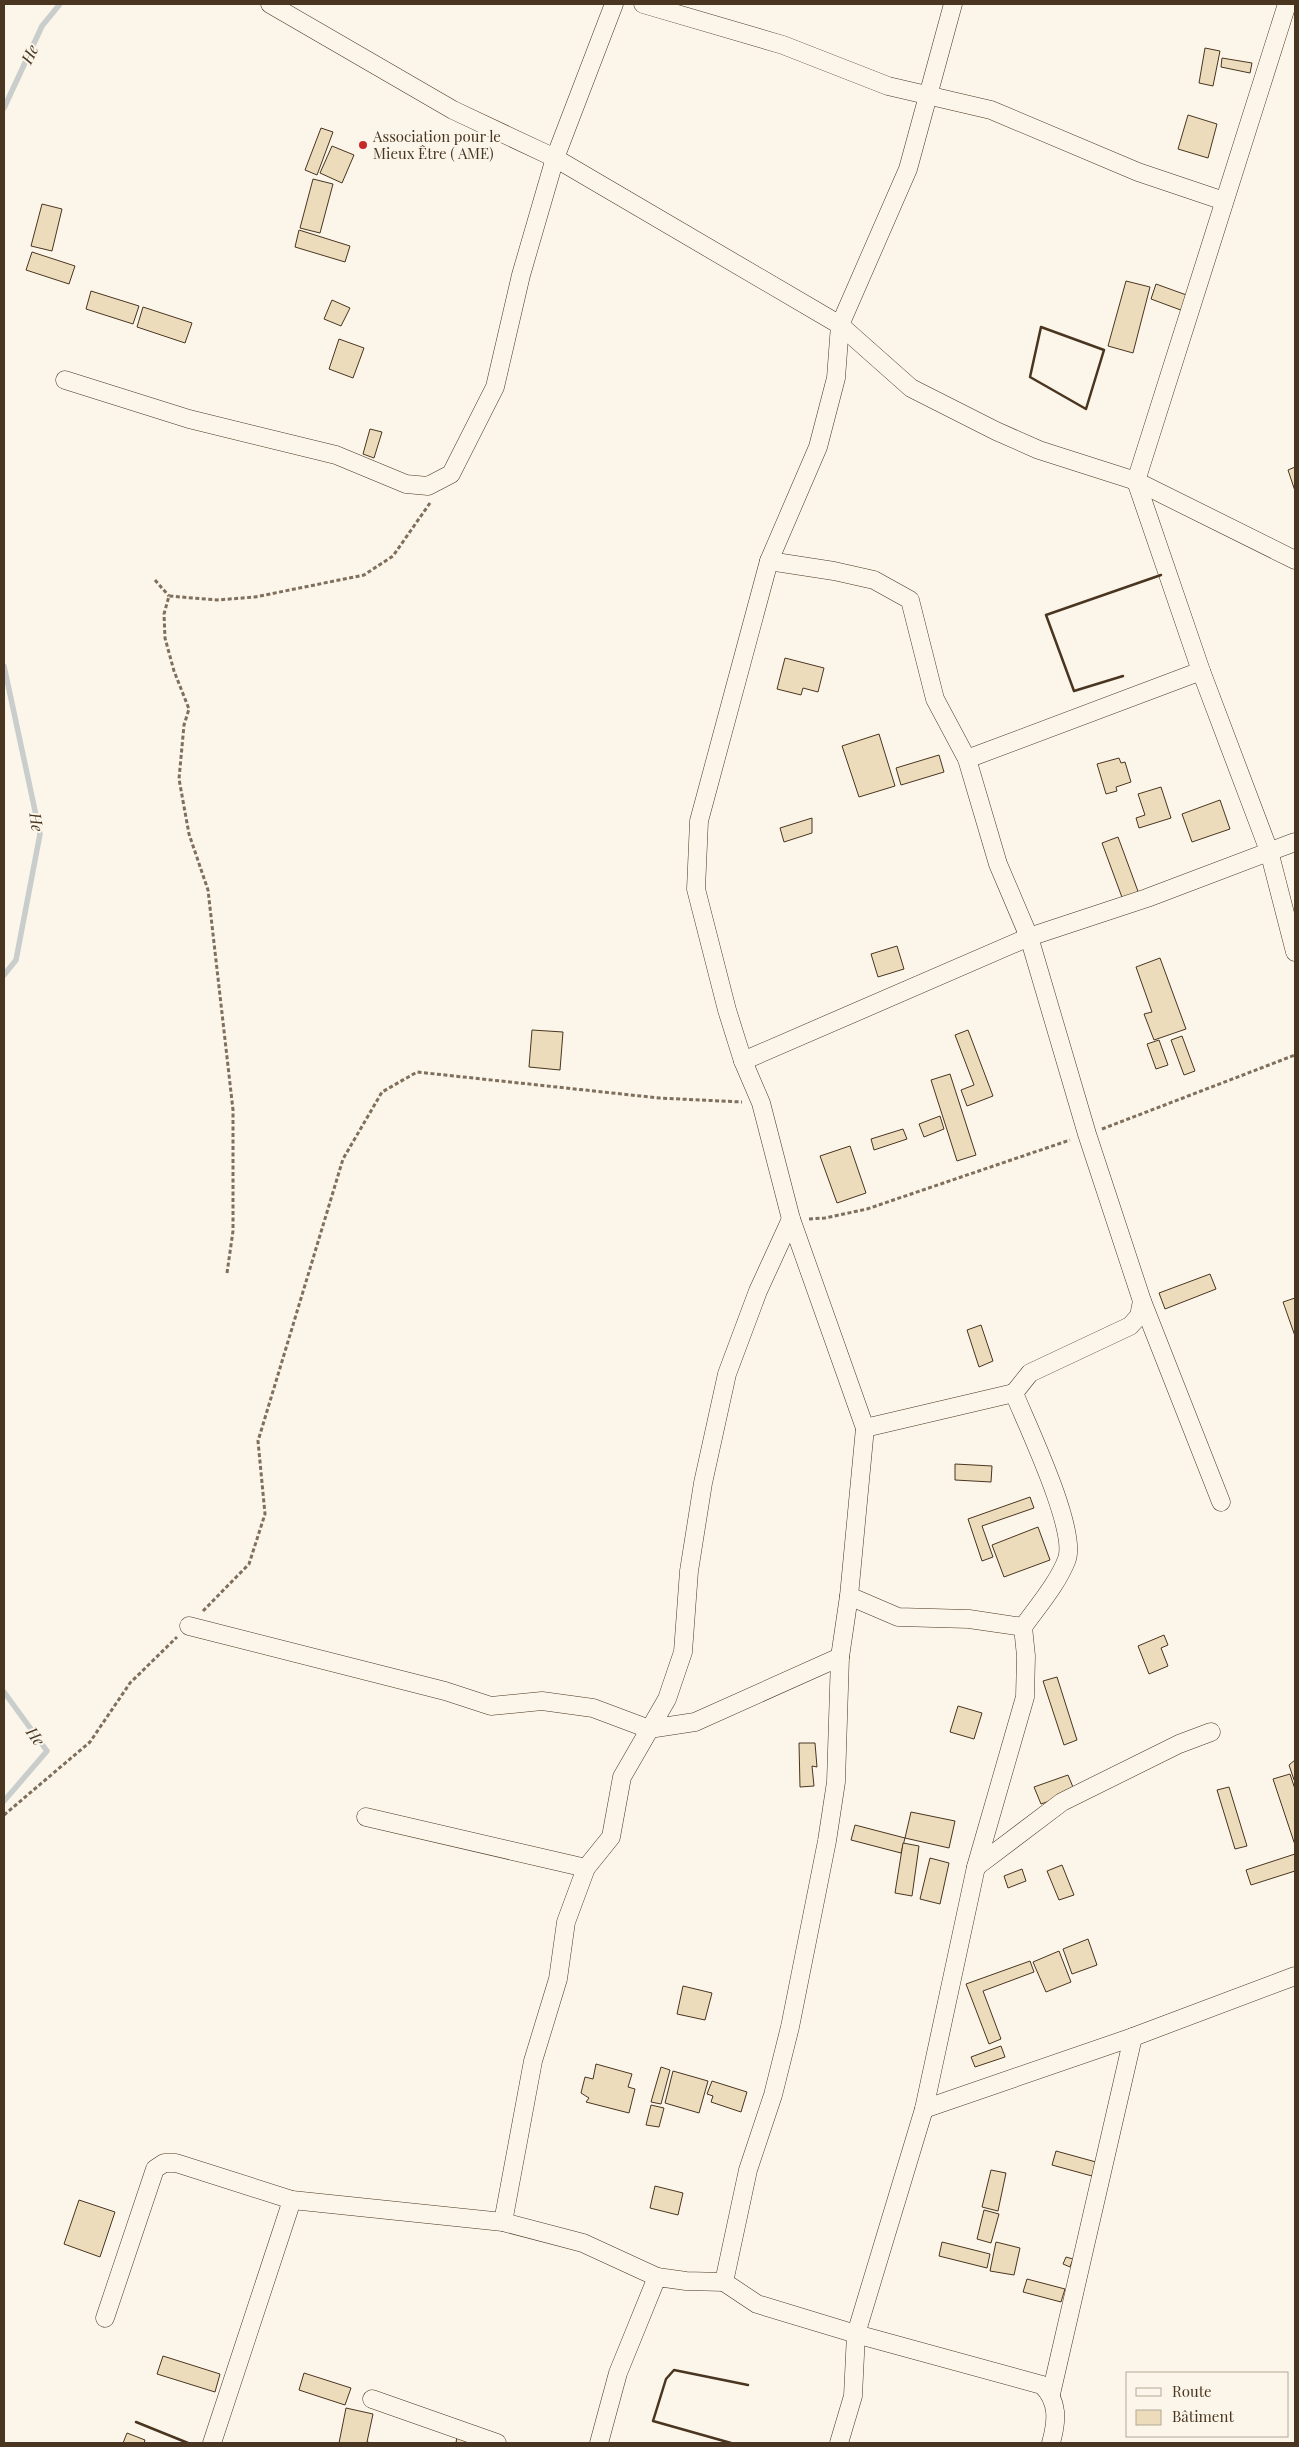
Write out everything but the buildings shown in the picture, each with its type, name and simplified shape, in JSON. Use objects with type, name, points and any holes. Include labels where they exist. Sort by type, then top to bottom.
[{"type":"street","points":[[270,4],[453,110],[555,158],[840,325],[911,388],[996,431],[1039,450],[1136,481],[1295,560]]},
{"type":"street","points":[[65,380],[189,419],[336,455],[406,484],[428,486],[451,474],[495,387],[521,275],[555,158],[614,4]]},
{"type":"street","points":[[643,4],[783,45],[888,86],[991,110],[1138,172],[1224,201]]},
{"type":"street","points":[[724,2282],[748,2170],[773,2095],[790,2027],[827,1841],[836,1782],[840,1657],[849,1596],[865,1428],[791,1219],[760,1103],[743,1061],[727,1010],[696,889],[699,821],[769,561],[818,447],[836,378],[840,325],[908,169],[953,4]]},
{"type":"street","points":[[1287,4],[1136,481],[1201,671],[1269,851],[1295,952]]},
{"type":"street","points":[[769,561],[834,571],[874,580],[910,600],[935,699],[967,759],[998,864],[1028,937],[1087,1134],[1142,1301],[1221,1502]]},
{"type":"street","points":[[967,759],[1201,671]]},
{"type":"street","points":[[743,1061],[1028,937],[1147,898],[1295,842]]},
{"type":"street","points":[[503,2222],[533,2061],[558,1979],[566,1922],[586,1868],[611,1837],[622,1777],[667,1698],[683,1652],[690,1561],[703,1483],[727,1374],[758,1291],[791,1219]]},
{"type":"street","points":[[865,1428],[1014,1393],[1030,1373],[1130,1326],[1138,1316],[1142,1301]]},
{"type":"street","points":[[839,2443],[853,2396],[856,2334],[924,2109],[976,1867],[1025,1697],[1026,1656],[1023,1627],[1050,1588],[1067,1558],[1065,1519],[1014,1393]]},
{"type":"street","points":[[849,1596],[898,1617],[968,1618],[1023,1627]]},
{"type":"street","points":[[188,1626],[445,1691],[491,1706],[542,1701],[593,1708],[649,1729],[695,1722],[840,1657]]},
{"type":"street","points":[[976,1867],[1062,1802],[1179,1744],[1211,1732]]},
{"type":"street","points":[[366,1817],[586,1868]]},
{"type":"street","points":[[924,2109],[1133,2036],[1295,1976]]},
{"type":"street","points":[[1051,2394],[1133,2036]]},
{"type":"street","points":[[105,2318],[155,2169],[164,2164],[176,2163],[292,2200],[503,2222],[583,2243],[657,2277],[686,2281],[724,2282],[757,2304],[856,2334],[1042,2384],[1051,2394],[1056,2407],[1051,2443]]},
{"type":"street","points":[[212,2443],[292,2200]]},
{"type":"street","points":[[599,2443],[618,2373],[657,2277]]},
{"type":"street","points":[[372,2399],[496,2443]]},
{"type":"path","points":[[155,580],[170,596],[217,600],[255,597],[364,575],[392,556],[431,502]]},
{"type":"path","points":[[170,596],[164,614],[165,638],[174,671],[189,709],[184,724],[179,779],[189,834],[208,890],[233,1110],[233,1231],[228,1273]]},
{"type":"path","points":[[791,1219],[826,1218],[867,1209],[1087,1134],[1295,1055]]},
{"type":"path","points":[[4,1815],[90,1742],[130,1683],[249,1564],[265,1514],[258,1441],[343,1159],[382,1092],[417,1072],[659,1098],[760,1103]]},
{"type":"waterway","name":"He","points":[[4,108],[42,26],[60,4]]},
{"type":"waterway","name":"He","points":[[4,666],[40,834],[16,960],[4,975]]},
{"type":"waterway","name":"He","points":[[4,1692],[47,1751],[4,1801]]},
{"type":"wall","points":[[1041,327],[1104,350],[1086,409],[1030,377],[1041,327]]},
{"type":"wall","points":[[1123,676],[1074,691],[1046,615],[1161,575]]},
{"type":"wall","points":[[731,2443],[653,2421],[666,2379],[674,2370],[748,2385]]},
{"type":"wall","points":[[136,2422],[188,2443]]},
{"type":"place","name":"Association pour le Mieux Être ( AME)","points":[[363,145]]}]
